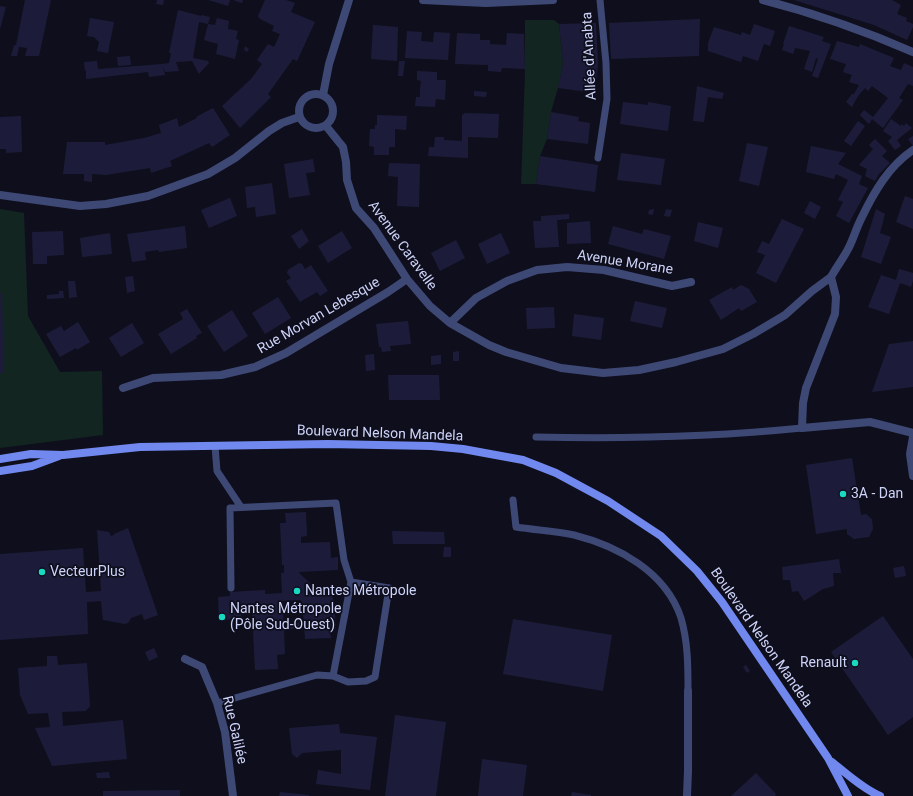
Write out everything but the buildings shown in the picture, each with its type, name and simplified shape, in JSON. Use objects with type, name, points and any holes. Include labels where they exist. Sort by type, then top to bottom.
[{"type":"street","points":[[323,95],[330,64],[349,0]]},
{"type":"street","points":[[423,0],[486,3],[553,0]]},
{"type":"street","points":[[763,0],[788,6],[859,30],[913,52]]},
{"type":"street","points":[[313,94],[323,95],[332,103],[334,109],[331,121],[326,126],[316,129],[310,128],[299,117],[299,106],[304,98],[313,94]]},
{"type":"street","points":[[0,195],[80,206],[106,204],[148,196],[208,174],[235,158],[269,131],[282,123],[299,117]]},
{"type":"street","name":"Avenue Caravelle","points":[[326,126],[342,147],[346,162],[347,180],[356,208],[374,228],[407,279],[430,306],[450,323],[489,345],[506,352],[561,368],[603,373],[639,370],[676,362],[723,348],[753,334],[785,315],[812,291],[831,277]]},
{"type":"street","points":[[913,150],[903,157],[888,172],[861,218],[848,251],[831,277],[836,297],[835,314],[806,388],[803,403],[802,428],[870,422],[913,433]]},
{"type":"street","name":"Avenue Morane","points":[[450,323],[476,298],[507,281],[537,270],[567,267],[596,269],[672,286],[691,282]]},
{"type":"street","name":"Rue Morvan Lebesque","points":[[123,388],[153,378],[221,375],[256,367],[286,353],[407,279]]},
{"type":"street","points":[[913,437],[910,454],[913,476]]},
{"type":"street","name":"Boulevard Nelson Mandela","points":[[0,459],[31,454],[63,454],[140,447],[328,444],[430,446],[463,449],[523,460],[556,473],[608,501],[661,536],[697,571],[722,602],[828,758],[848,796]]},
{"type":"street","name":"Boulevard Nelson Mandela","points":[[0,471],[32,466],[63,454]]},
{"type":"street","name":"Rue Galilée","points":[[184,659],[202,667],[217,702],[225,732],[234,796]]},
{"type":"street","points":[[687,796],[688,691]]},
{"type":"street","name":"Boulevard Nelson Mandela","points":[[828,758],[854,780],[872,793],[880,796]]},
{"type":"lane","name":"Allée d'Anabta","points":[[598,158],[607,99],[606,63],[600,0]]},
{"type":"lane","points":[[536,437],[666,438],[802,428]]},
{"type":"lane","points":[[215,446],[217,471],[240,507]]},
{"type":"lane","points":[[513,500],[516,527],[573,535],[607,546],[635,560],[655,577],[673,600],[680,618],[688,651],[688,691]]},
{"type":"lane","points":[[231,588],[230,508],[336,503],[344,560],[351,582],[333,676]]},
{"type":"lane","points":[[217,702],[317,675],[333,676],[348,682],[366,681],[376,677],[389,588],[351,582]]},
{"type":"green space","points":[[525,20],[554,20],[559,24],[563,63],[551,112],[547,139],[540,156],[536,184],[521,184],[525,73]]},
{"type":"green space","points":[[0,209],[24,213],[28,316],[60,372],[102,371],[103,435],[0,448]]},
{"type":"place","name":"3A - Dan","points":[[843,494]]},
{"type":"place","name":"VecteurPlus","points":[[42,572]]},
{"type":"place","name":"Nantes Métropole","points":[[297,591]]},
{"type":"place","name":"Nantes Métropole (Pôle Sud-Ouest)","points":[[222,617]]},
{"type":"place","name":"Renault","points":[[855,663]]}]
